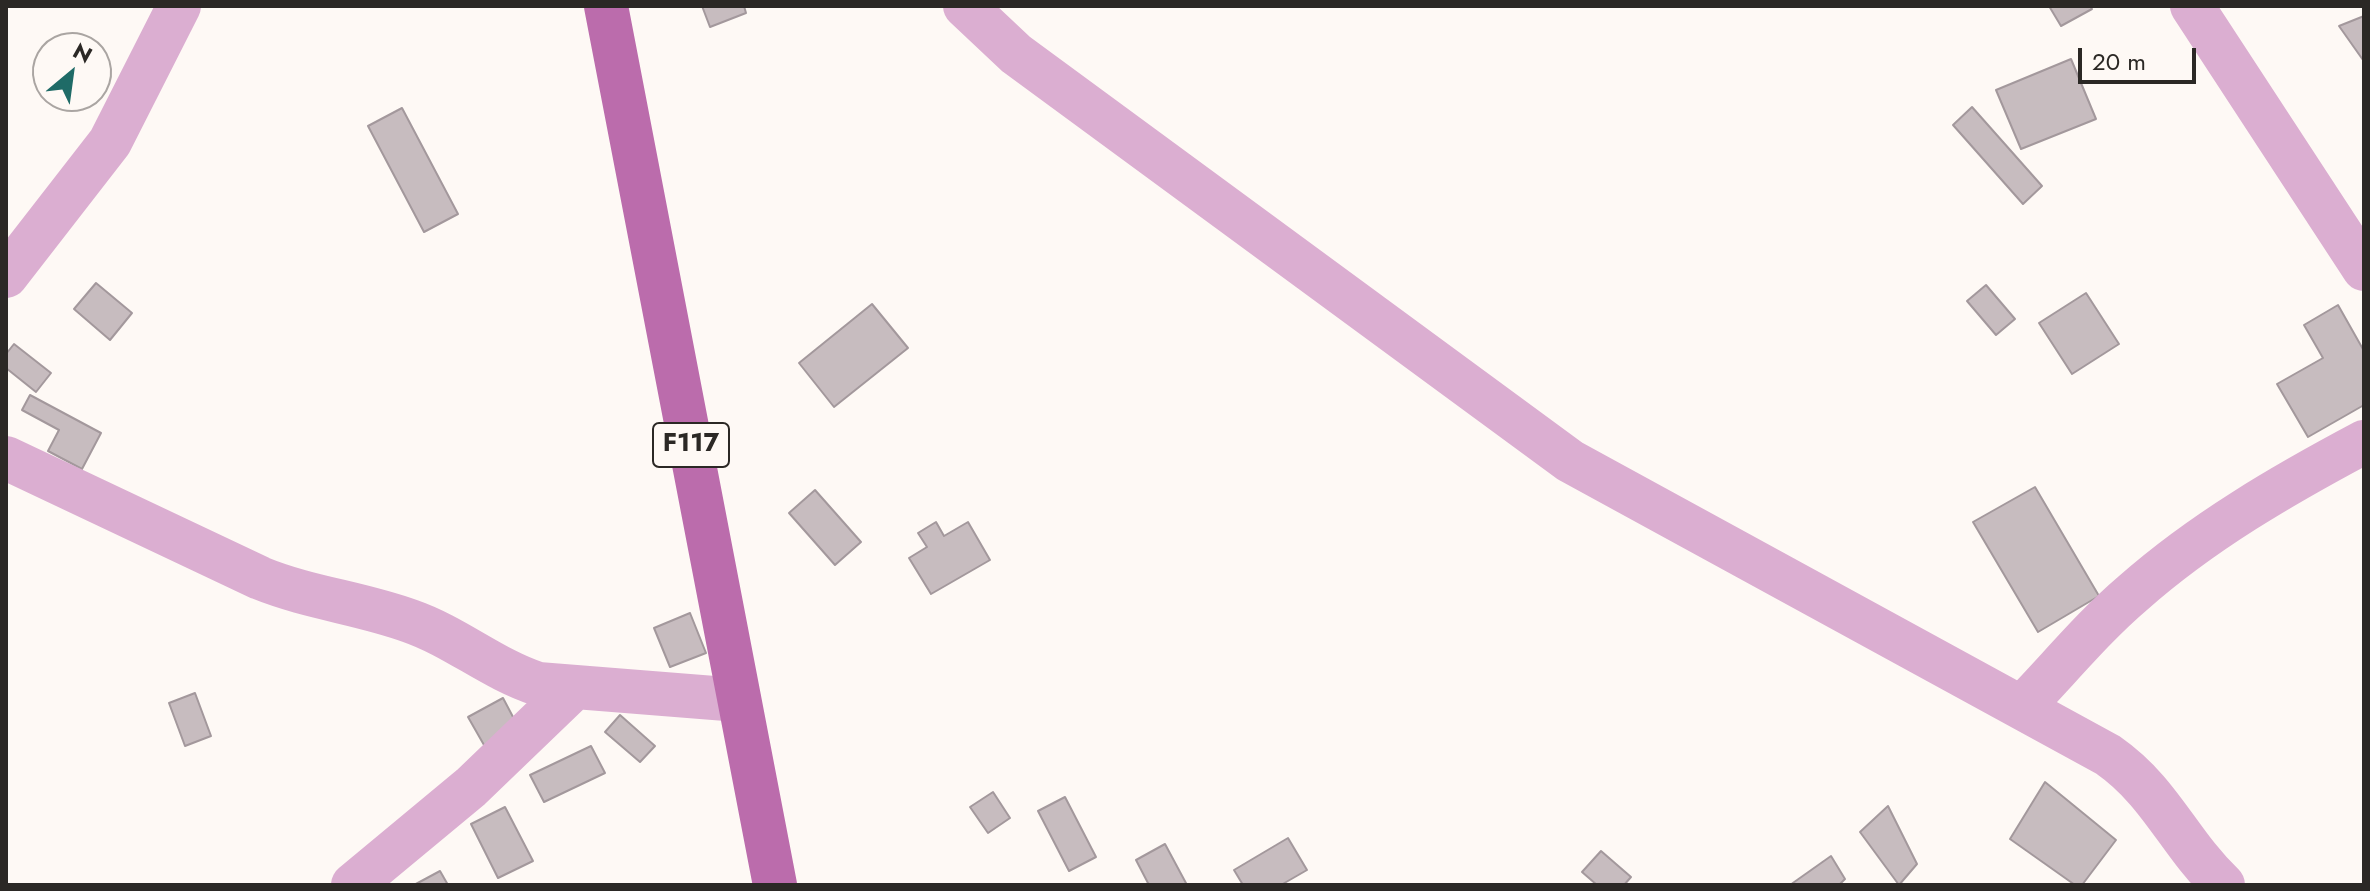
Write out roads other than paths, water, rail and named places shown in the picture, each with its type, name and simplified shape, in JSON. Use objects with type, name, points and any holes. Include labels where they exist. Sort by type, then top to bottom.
[{"type":"main road","name":"F117","points":[[606,6],[775,885]]},
{"type":"street","points":[[6,276],[110,142],[179,6]]},
{"type":"street","points":[[965,6],[1016,54],[1570,461],[2022,707],[2132,772],[2155,796],[2208,870],[2223,885]]},
{"type":"street","points":[[2192,6],[2364,269]]},
{"type":"street","points":[[2022,707],[2133,593],[2221,525],[2298,477],[2364,442]]},
{"type":"street","points":[[6,458],[291,591],[407,620],[441,633],[510,675],[538,684],[739,700]]},
{"type":"street","points":[[353,885],[471,787],[575,687]]}]
